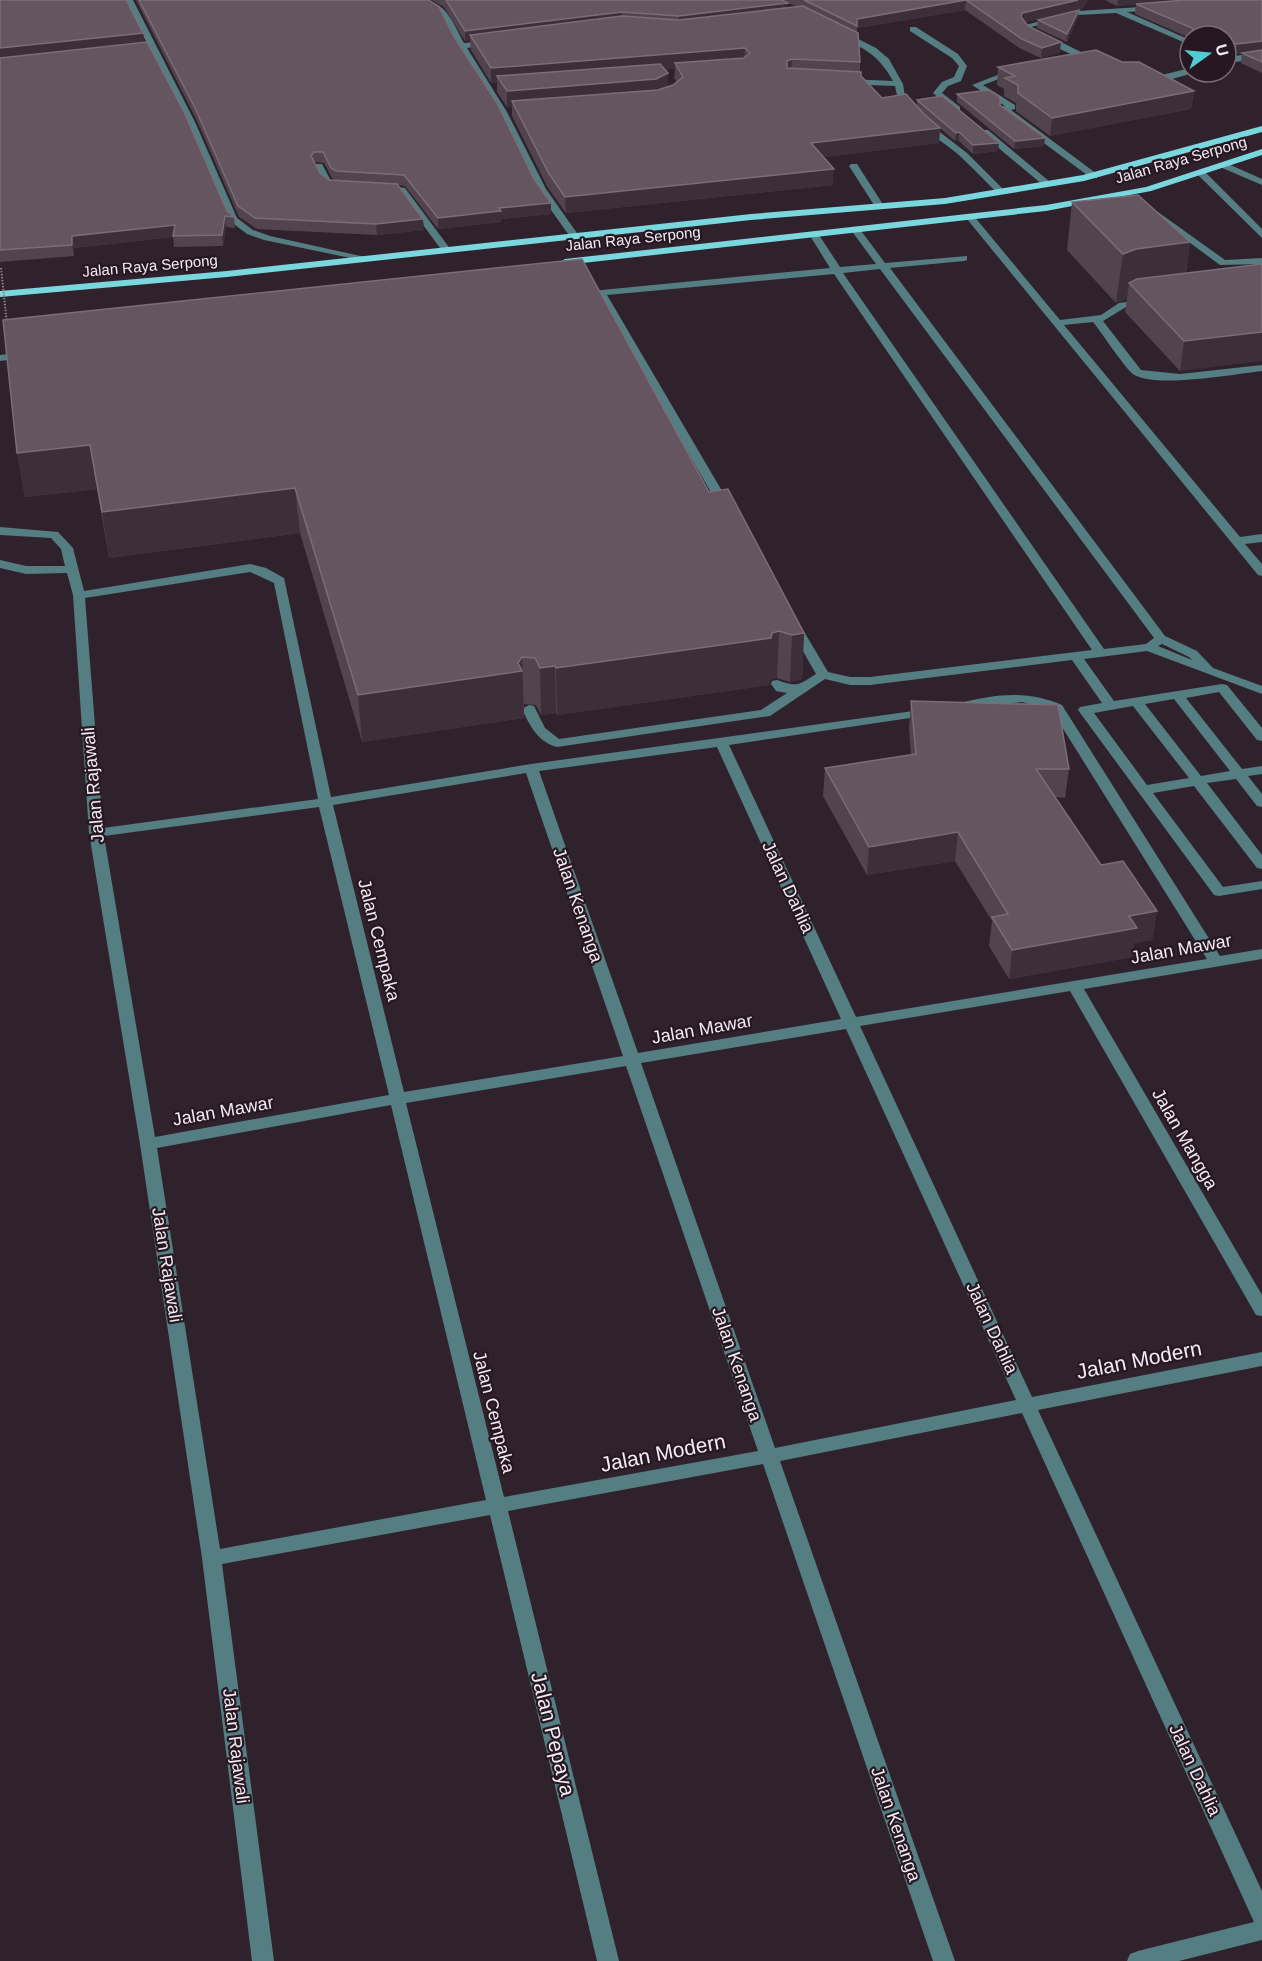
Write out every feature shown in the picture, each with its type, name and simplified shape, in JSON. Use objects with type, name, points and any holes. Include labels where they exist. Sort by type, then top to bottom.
[{"type":"main road","name":"Jalan Raya Serpong","points":[[0,294],[226,274],[751,218],[945,201],[1094,176],[1262,129]]},
{"type":"main road","name":"Jalan Raya Serpong","points":[[553,263],[1137,199],[1200,172],[1262,152]]},
{"type":"main road","points":[[751,218],[765,239]]},
{"type":"street","points":[[129,0],[191,122],[233,219],[250,232],[267,238],[362,259]]},
{"type":"street","points":[[424,0],[435,5],[444,14],[460,46],[503,112],[541,189],[574,236]]},
{"type":"street","points":[[1103,66],[1031,32],[1026,26],[1068,14],[1168,7]]},
{"type":"street","points":[[1116,11],[1178,39]]},
{"type":"street","points":[[913,29],[955,56],[963,66],[958,79],[945,84],[937,93],[963,114]]},
{"type":"street","points":[[836,32],[873,50],[886,61],[899,84],[901,97],[916,118],[964,154],[1001,192]]},
{"type":"street","points":[[460,46],[501,42]]},
{"type":"street","points":[[141,49],[152,47]]},
{"type":"street","points":[[1062,56],[1073,52]]},
{"type":"street","points":[[1238,58],[1262,55]]},
{"type":"street","points":[[1030,67],[976,85],[1012,107],[1004,109],[1094,176]]},
{"type":"street","points":[[1144,77],[1155,81],[1178,74]]},
{"type":"street","points":[[839,82],[899,84]]},
{"type":"street","points":[[486,88],[498,87]]},
{"type":"street","points":[[503,112],[515,111]]},
{"type":"street","points":[[980,128],[1047,184]]},
{"type":"street","points":[[1223,165],[1262,182]]},
{"type":"street","points":[[319,166],[326,181],[341,189]]},
{"type":"street","points":[[854,166],[879,206]]},
{"type":"street","points":[[1200,172],[1262,235]]},
{"type":"street","points":[[376,189],[402,190],[446,250]]},
{"type":"street","points":[[1137,199],[1217,261],[1231,264],[1262,261]]},
{"type":"street","points":[[970,218],[1262,573]]},
{"type":"street","points":[[856,230],[1161,639],[1193,654],[1207,668]]},
{"type":"street","points":[[814,234],[837,271],[1100,652]]},
{"type":"street","points":[[565,297],[964,258]]},
{"type":"street","points":[[601,293],[733,520]]},
{"type":"street","points":[[1056,322],[1104,318],[1123,305],[1152,300]]},
{"type":"street","points":[[1096,319],[1137,372],[1147,375],[1164,377],[1262,368]]},
{"type":"street","points":[[0,358],[36,354]]},
{"type":"street","name":"Jalan Rajawali","points":[[0,531],[54,535],[67,548],[79,595],[96,833],[148,1144],[212,1558],[263,1961]]},
{"type":"street","points":[[1236,541],[1262,538]]},
{"type":"street","points":[[0,564],[26,570],[73,569]]},
{"type":"street","name":"Jalan Cempaka","points":[[79,595],[250,568],[262,571],[280,581],[325,802],[497,1507]]},
{"type":"street","points":[[787,613],[823,675]]},
{"type":"street","points":[[529,709],[545,738],[557,742],[765,713],[823,675],[850,681],[870,681],[1149,647],[1161,639]]},
{"type":"street","points":[[1149,647],[1181,662],[1207,668],[1262,690]]},
{"type":"street","points":[[1075,655],[1111,706]]},
{"type":"street","points":[[777,684],[781,688],[800,690]]},
{"type":"street","points":[[1262,737],[1222,688],[1085,710],[1219,892],[1262,885]]},
{"type":"street","points":[[1177,695],[1262,803]]},
{"type":"street","points":[[96,833],[325,802],[531,768],[1025,696],[1041,700],[1057,708],[1217,963]]},
{"type":"street","points":[[1137,702],[1262,865]]},
{"type":"street","name":"Jalan Dahlia","points":[[721,742],[1262,1915]]},
{"type":"street","name":"Jalan Kenanga","points":[[531,768],[944,1961]]},
{"type":"street","points":[[1144,790],[1262,770]]},
{"type":"street","name":"Jalan Mawar","points":[[148,1144],[397,1099],[1262,954]]},
{"type":"street","name":"Jalan Mangga","points":[[1075,987],[1262,1310]]},
{"type":"street","name":"Jalan Modern","points":[[212,1558],[769,1456],[1262,1359]]},
{"type":"street","name":"Jalan Pepaya","points":[[497,1507],[608,1961]]},
{"type":"street","points":[[1137,1961],[1262,1930]]},
{"type":"path","points":[[1,268],[7,326]]},
{"type":"building","points":[[0,0],[126,0],[143,33],[0,48]]},
{"type":"building","points":[[139,0],[429,0],[439,7],[454,37],[497,103],[534,179],[551,203],[499,208],[501,211],[438,218],[404,175],[336,171],[331,168],[323,152],[314,152],[311,156],[320,173],[329,180],[397,184],[423,219],[376,224],[255,218],[238,206],[196,110]]},
{"type":"building","points":[[446,0],[782,0],[788,3],[679,16],[622,12],[465,31]]},
{"type":"building","points":[[804,0],[966,0],[857,19],[857,26]]},
{"type":"building","points":[[966,0],[1078,0],[1022,13],[1021,17],[1028,26],[1061,42],[1042,48],[1022,39]]},
{"type":"building","points":[[1186,0],[1262,0],[1262,41],[1238,44],[1238,24],[1183,24],[1136,4]]},
{"type":"building","points":[[803,6],[858,33],[860,62],[792,59],[787,61],[787,68],[861,72],[861,76],[882,98],[906,94],[940,128],[811,143],[834,169],[565,197],[548,172],[512,101],[658,90],[673,85],[683,77],[675,63],[744,58],[750,53],[745,48],[491,68],[470,35],[622,16],[679,20]]},
{"type":"building","points":[[1079,10],[1067,34],[1038,20]]},
{"type":"building","points":[[147,42],[184,112],[227,211],[234,217],[225,216],[222,235],[173,236],[175,225],[72,236],[72,245],[0,250],[0,58]]},
{"type":"building","points":[[1096,50],[1122,62],[1139,62],[1194,91],[1052,118],[1018,93],[1018,85],[1005,78],[1015,76],[998,67]]},
{"type":"building","points":[[1262,50],[1262,62],[1242,53]]},
{"type":"building","points":[[660,64],[668,73],[656,79],[507,91],[497,76]]},
{"type":"building","points":[[989,90],[1000,97],[1000,105],[1045,138],[1015,141],[957,94]]},
{"type":"building","points":[[942,96],[999,143],[973,145],[917,100]]},
{"type":"building","points":[[1138,195],[1190,242],[1136,249],[1123,254],[1072,202]]},
{"type":"building","points":[[582,259],[709,492],[728,489],[804,633],[792,635],[779,631],[772,633],[771,638],[556,668],[555,666],[540,668],[535,658],[522,657],[518,663],[522,671],[358,695],[295,488],[102,512],[90,445],[17,453],[3,320]]},
{"type":"building","points":[[1262,264],[1262,332],[1184,341],[1129,283],[1137,279]]},
{"type":"building","points":[[911,701],[1058,705],[1069,769],[1036,769],[1101,865],[1123,861],[1157,911],[1129,916],[1137,928],[1012,950],[992,917],[1008,914],[958,832],[869,847],[825,768],[916,754]]}]
